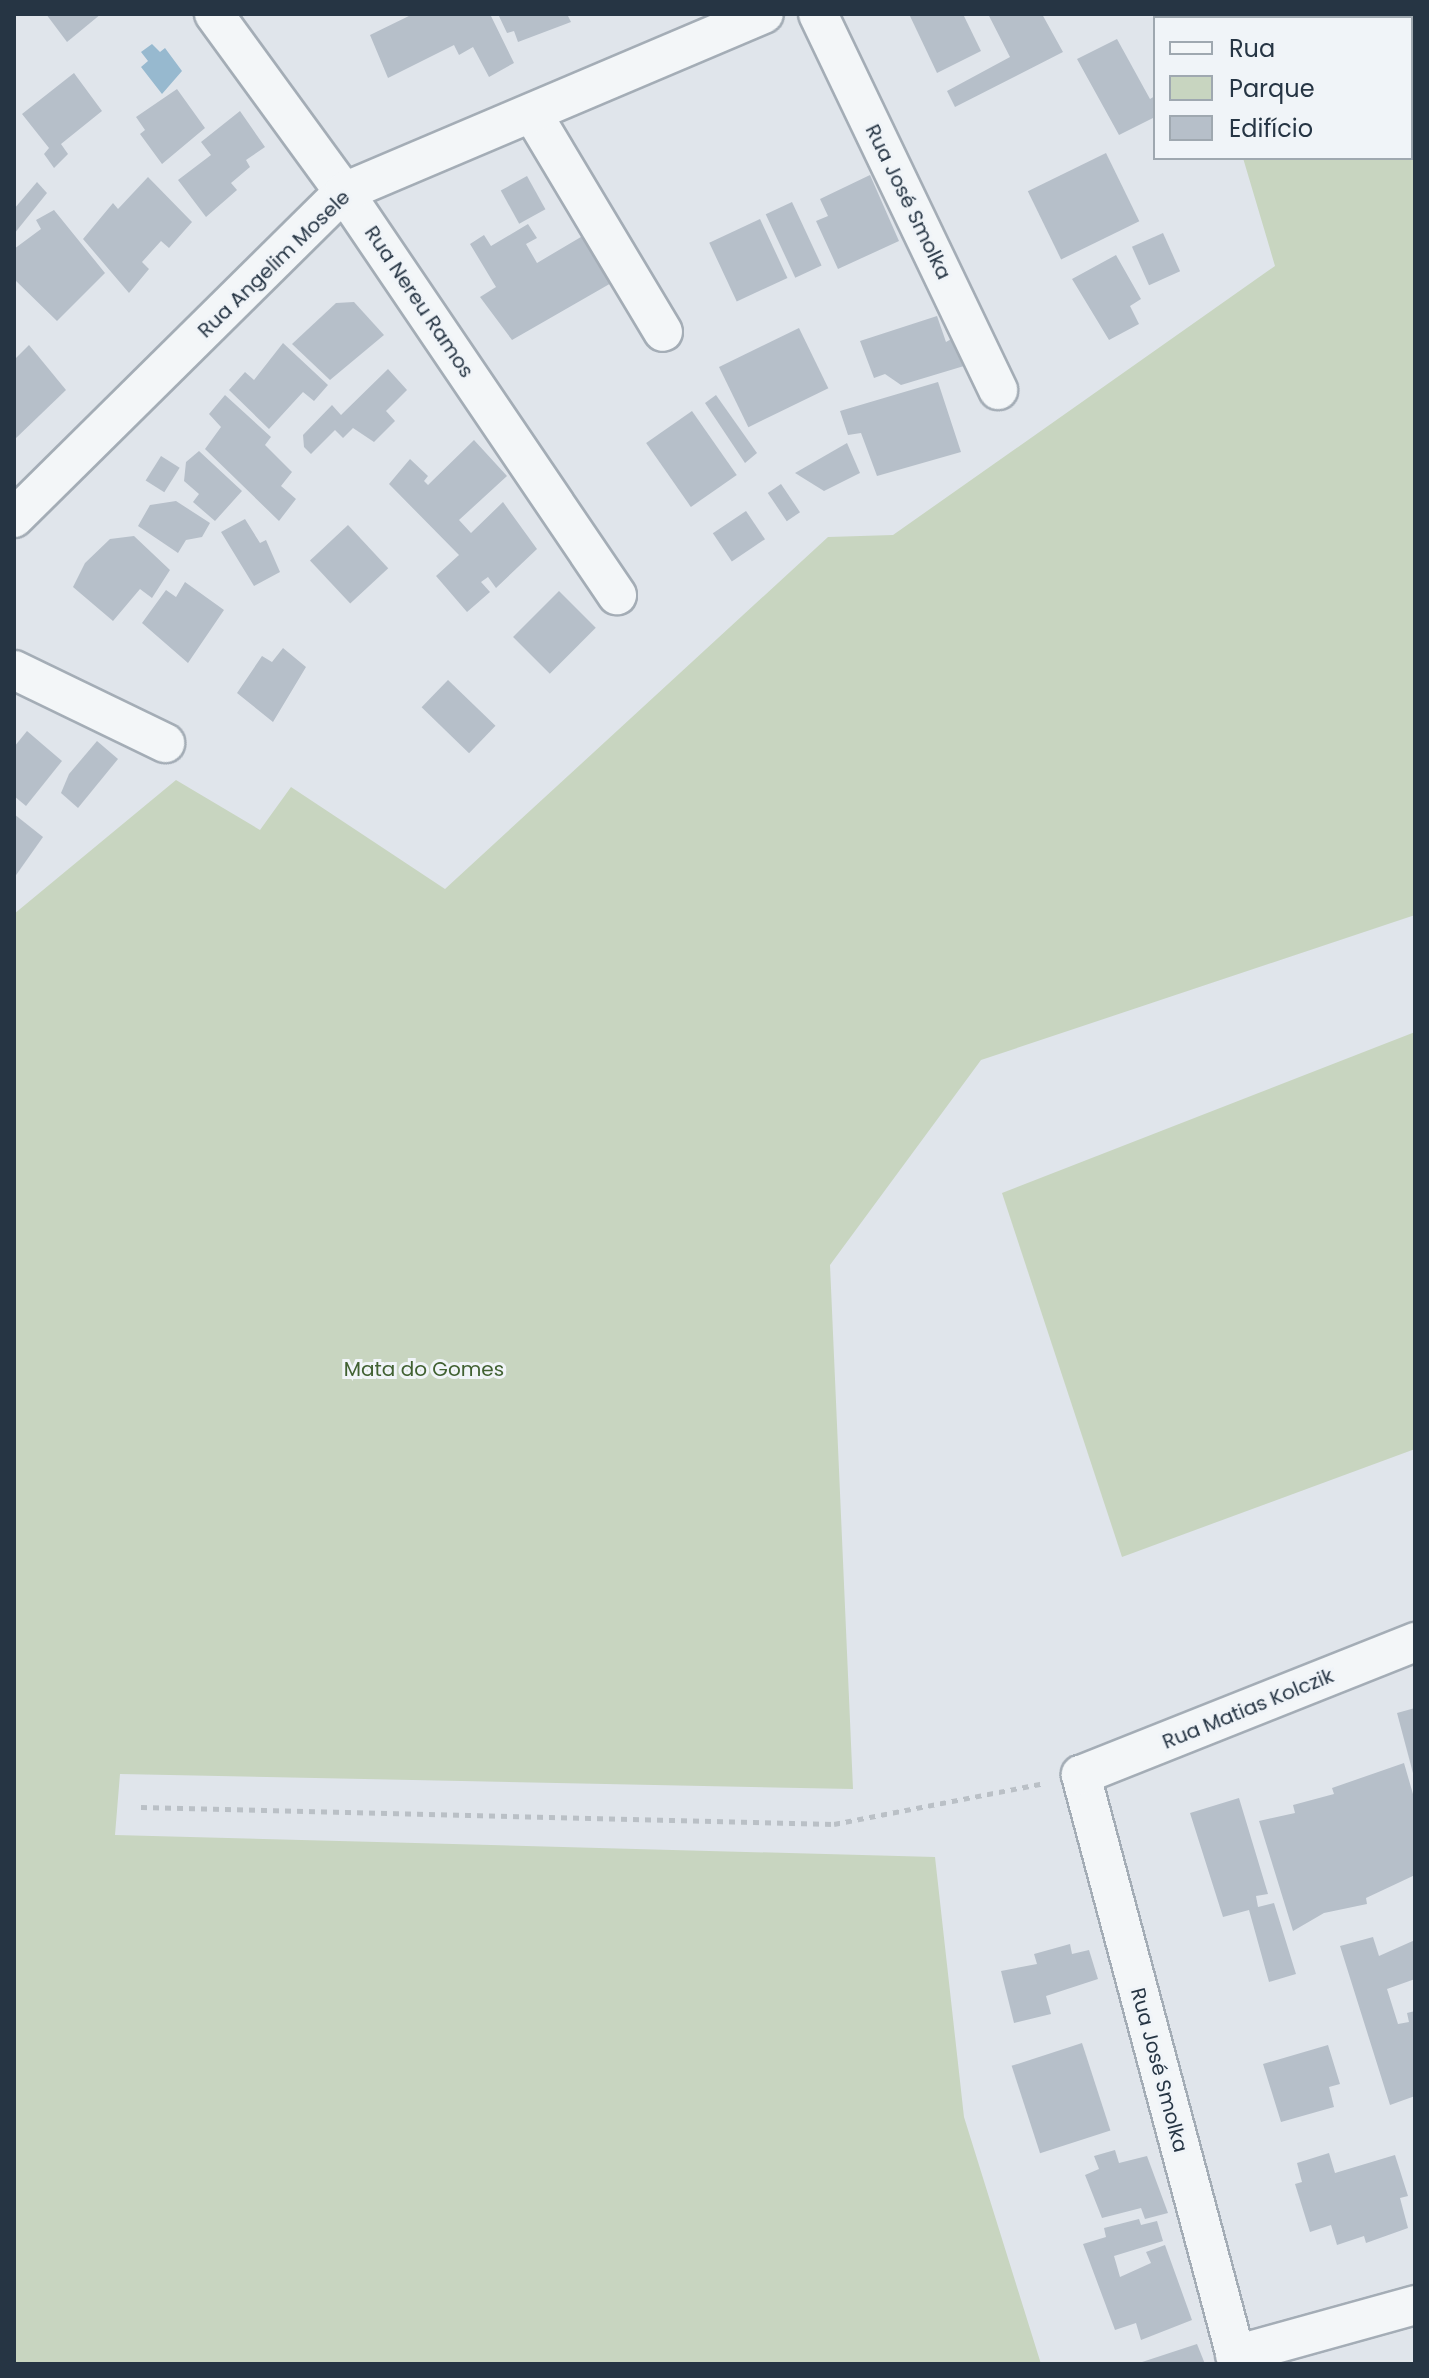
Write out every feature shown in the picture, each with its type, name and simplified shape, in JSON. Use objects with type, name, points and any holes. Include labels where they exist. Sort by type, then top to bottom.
[{"type":"street","name":"Rua Nereu Ramos","points":[[214,14],[344,192],[617,595]]},
{"type":"street","name":"Rua Angelim Mosele","points":[[14,518],[344,192],[764,14]]},
{"type":"street","name":"Rua José Smolka","points":[[818,14],[998,390]]},
{"type":"street","points":[[532,113],[663,332]]},
{"type":"street","points":[[14,670],[165,743]]},
{"type":"street","name":"Rua Matias Kolczik","points":[[1081,1775],[1415,1642]]},
{"type":"street","name":"Rua José Smolka","points":[[1081,1775],[1237,2360]]},
{"type":"street","points":[[1237,2360],[1415,2305]]},
{"type":"path","points":[[141,1807],[834,1824],[1081,1775]]},
{"type":"green space","name":"Mata do Gomes","points":[[1201,14],[1415,14],[1415,915],[981,1060],[830,1265],[853,1789],[120,1774],[115,1835],[935,1857],[964,2117],[1041,2364],[14,2364],[14,914],[176,780],[260,830],[291,787],[445,889],[828,537],[893,535],[1275,266],[1244,160],[1413,160],[1413,16]]},
{"type":"green space","points":[[1415,1032],[1415,1449],[1122,1557],[1002,1193]]},
{"type":"water","points":[[152,44],[160,52],[165,48],[182,71],[162,94],[141,67],[148,61],[141,52]]},
{"type":"building","points":[[46,14],[101,14],[67,42]]},
{"type":"building","points":[[413,14],[490,14],[514,63],[489,77],[473,47],[459,55],[454,45],[388,78],[370,35]]},
{"type":"building","points":[[498,14],[567,14],[571,22],[518,42],[514,31],[507,33]]},
{"type":"building","points":[[909,14],[963,14],[981,51],[937,73]]},
{"type":"building","points":[[988,14],[1042,14],[1063,52],[955,107],[947,91],[1010,57]]},
{"type":"building","points":[[1117,39],[1150,99],[1153,97],[1153,118],[1119,135],[1077,59]]},
{"type":"building","points":[[74,73],[102,111],[61,144],[68,154],[54,168],[44,154],[49,148],[22,114]]},
{"type":"building","points":[[177,89],[205,128],[162,164],[140,134],[145,130],[136,117]]},
{"type":"building","points":[[240,111],[265,147],[246,160],[250,167],[231,183],[237,190],[206,217],[178,180],[211,155],[201,142]]},
{"type":"building","points":[[1106,153],[1139,221],[1061,259],[1028,191]]},
{"type":"building","points":[[870,175],[899,241],[838,269],[816,221],[828,216],[820,199]]},
{"type":"building","points":[[527,176],[545,209],[519,224],[501,191]]},
{"type":"building","points":[[148,177],[192,222],[169,248],[161,241],[142,262],[149,269],[129,293],[83,239],[113,203],[118,209]]},
{"type":"building","points":[[37,182],[47,193],[14,234],[14,209]]},
{"type":"building","points":[[792,202],[822,265],[795,278],[766,214]]},
{"type":"building","points":[[54,210],[105,273],[57,321],[14,279],[14,249],[41,229],[36,220]]},
{"type":"building","points":[[760,219],[787,278],[737,302],[709,243]]},
{"type":"building","points":[[528,224],[537,238],[526,244],[537,263],[586,234],[613,282],[512,340],[480,297],[496,287],[470,244],[484,235],[491,246]]},
{"type":"building","points":[[1163,233],[1180,271],[1149,285],[1132,247]]},
{"type":"building","points":[[1116,255],[1141,299],[1130,306],[1139,324],[1109,340],[1072,279]]},
{"type":"building","points":[[354,302],[384,335],[330,380],[292,344],[336,303]]},
{"type":"building","points":[[937,316],[946,342],[953,338],[964,366],[901,385],[885,374],[874,378],[860,341]]},
{"type":"building","points":[[799,328],[828,388],[748,427],[719,367]]},
{"type":"building","points":[[283,343],[328,385],[314,401],[303,392],[269,429],[229,390],[245,372],[254,380]]},
{"type":"building","points":[[29,345],[66,390],[14,440],[14,360]]},
{"type":"building","points":[[388,369],[407,390],[386,411],[395,421],[374,442],[353,428],[343,438],[335,430],[311,454],[304,447],[303,435],[332,405],[341,415]]},
{"type":"building","points":[[938,382],[961,452],[877,476],[861,433],[848,435],[840,411]]},
{"type":"building","points":[[225,395],[271,437],[265,445],[292,472],[281,486],[296,499],[279,521],[205,449],[221,427],[209,414]]},
{"type":"building","points":[[716,395],[757,453],[745,463],[705,403]]},
{"type":"building","points":[[692,411],[737,475],[691,507],[646,443]]},
{"type":"building","points":[[474,440],[507,476],[459,520],[471,533],[503,502],[537,549],[496,588],[488,577],[481,582],[490,592],[467,612],[436,576],[459,555],[389,484],[410,459],[428,476],[424,481],[428,485]]},
{"type":"building","points":[[847,443],[860,473],[824,491],[795,473]]},
{"type":"building","points":[[199,451],[242,491],[215,521],[193,502],[199,494],[184,481],[186,462]]},
{"type":"building","points":[[161,456],[180,468],[164,492],[146,481]]},
{"type":"building","points":[[781,484],[800,512],[787,521],[768,493]]},
{"type":"building","points":[[176,501],[210,523],[202,537],[186,540],[178,553],[138,526],[150,505]]},
{"type":"building","points":[[746,511],[765,539],[732,562],[713,533]]},
{"type":"building","points":[[245,519],[260,543],[266,540],[280,572],[254,586],[221,532]]},
{"type":"building","points":[[348,525],[388,568],[350,604],[310,560]]},
{"type":"building","points":[[134,536],[170,570],[152,598],[140,589],[113,621],[73,587],[85,563],[110,539]]},
{"type":"building","points":[[185,582],[224,610],[188,663],[142,623],[166,590],[176,597]]},
{"type":"building","points":[[559,591],[596,628],[550,674],[513,637]]},
{"type":"building","points":[[283,648],[306,667],[273,722],[237,693],[262,656],[272,662]]},
{"type":"building","points":[[448,680],[495,726],[469,753],[422,707]]},
{"type":"building","points":[[27,731],[62,761],[26,806],[14,796],[14,747]]},
{"type":"building","points":[[97,741],[118,759],[78,808],[61,793],[69,774]]},
{"type":"building","points":[[14,814],[43,837],[14,878]]},
{"type":"building","points":[[1415,1708],[1415,1777],[1414,1777],[1397,1713]]},
{"type":"building","points":[[1404,1763],[1415,1801],[1415,1875],[1366,1898],[1367,1904],[1324,1913],[1293,1931],[1259,1821],[1295,1813],[1293,1805],[1334,1794],[1332,1788]]},
{"type":"building","points":[[1239,1798],[1268,1894],[1256,1896],[1258,1907],[1274,1903],[1296,1974],[1269,1982],[1249,1910],[1223,1917],[1190,1813]]},
{"type":"building","points":[[1373,1937],[1379,1956],[1415,1940],[1415,1979],[1387,1989],[1398,2024],[1409,2022],[1407,2013],[1415,2011],[1415,2096],[1390,2105],[1340,1946]]},
{"type":"building","points":[[1070,1944],[1072,1954],[1089,1950],[1098,1979],[1046,1996],[1051,2014],[1014,2023],[1001,1971],[1037,1964],[1034,1954]]},
{"type":"building","points":[[1082,2043],[1110,2130],[1040,2153],[1012,2066]]},
{"type":"building","points":[[1328,2045],[1340,2084],[1329,2087],[1334,2107],[1281,2122],[1263,2064]]},
{"type":"building","points":[[1115,2150],[1119,2163],[1147,2156],[1168,2213],[1145,2219],[1141,2208],[1102,2218],[1085,2175],[1099,2169],[1094,2156]]},
{"type":"building","points":[[1329,2153],[1335,2173],[1395,2155],[1408,2196],[1400,2198],[1408,2228],[1366,2243],[1364,2236],[1337,2245],[1331,2225],[1310,2232],[1295,2184],[1302,2182],[1297,2163]]},
{"type":"building","points":[[1139,2219],[1141,2225],[1157,2221],[1163,2241],[1114,2256],[1120,2277],[1151,2263],[1146,2252],[1165,2245],[1192,2320],[1141,2340],[1136,2323],[1115,2330],[1083,2244],[1106,2237],[1104,2228]]},
{"type":"building","points":[[1197,2344],[1205,2364],[1139,2364],[1139,2363]]}]
